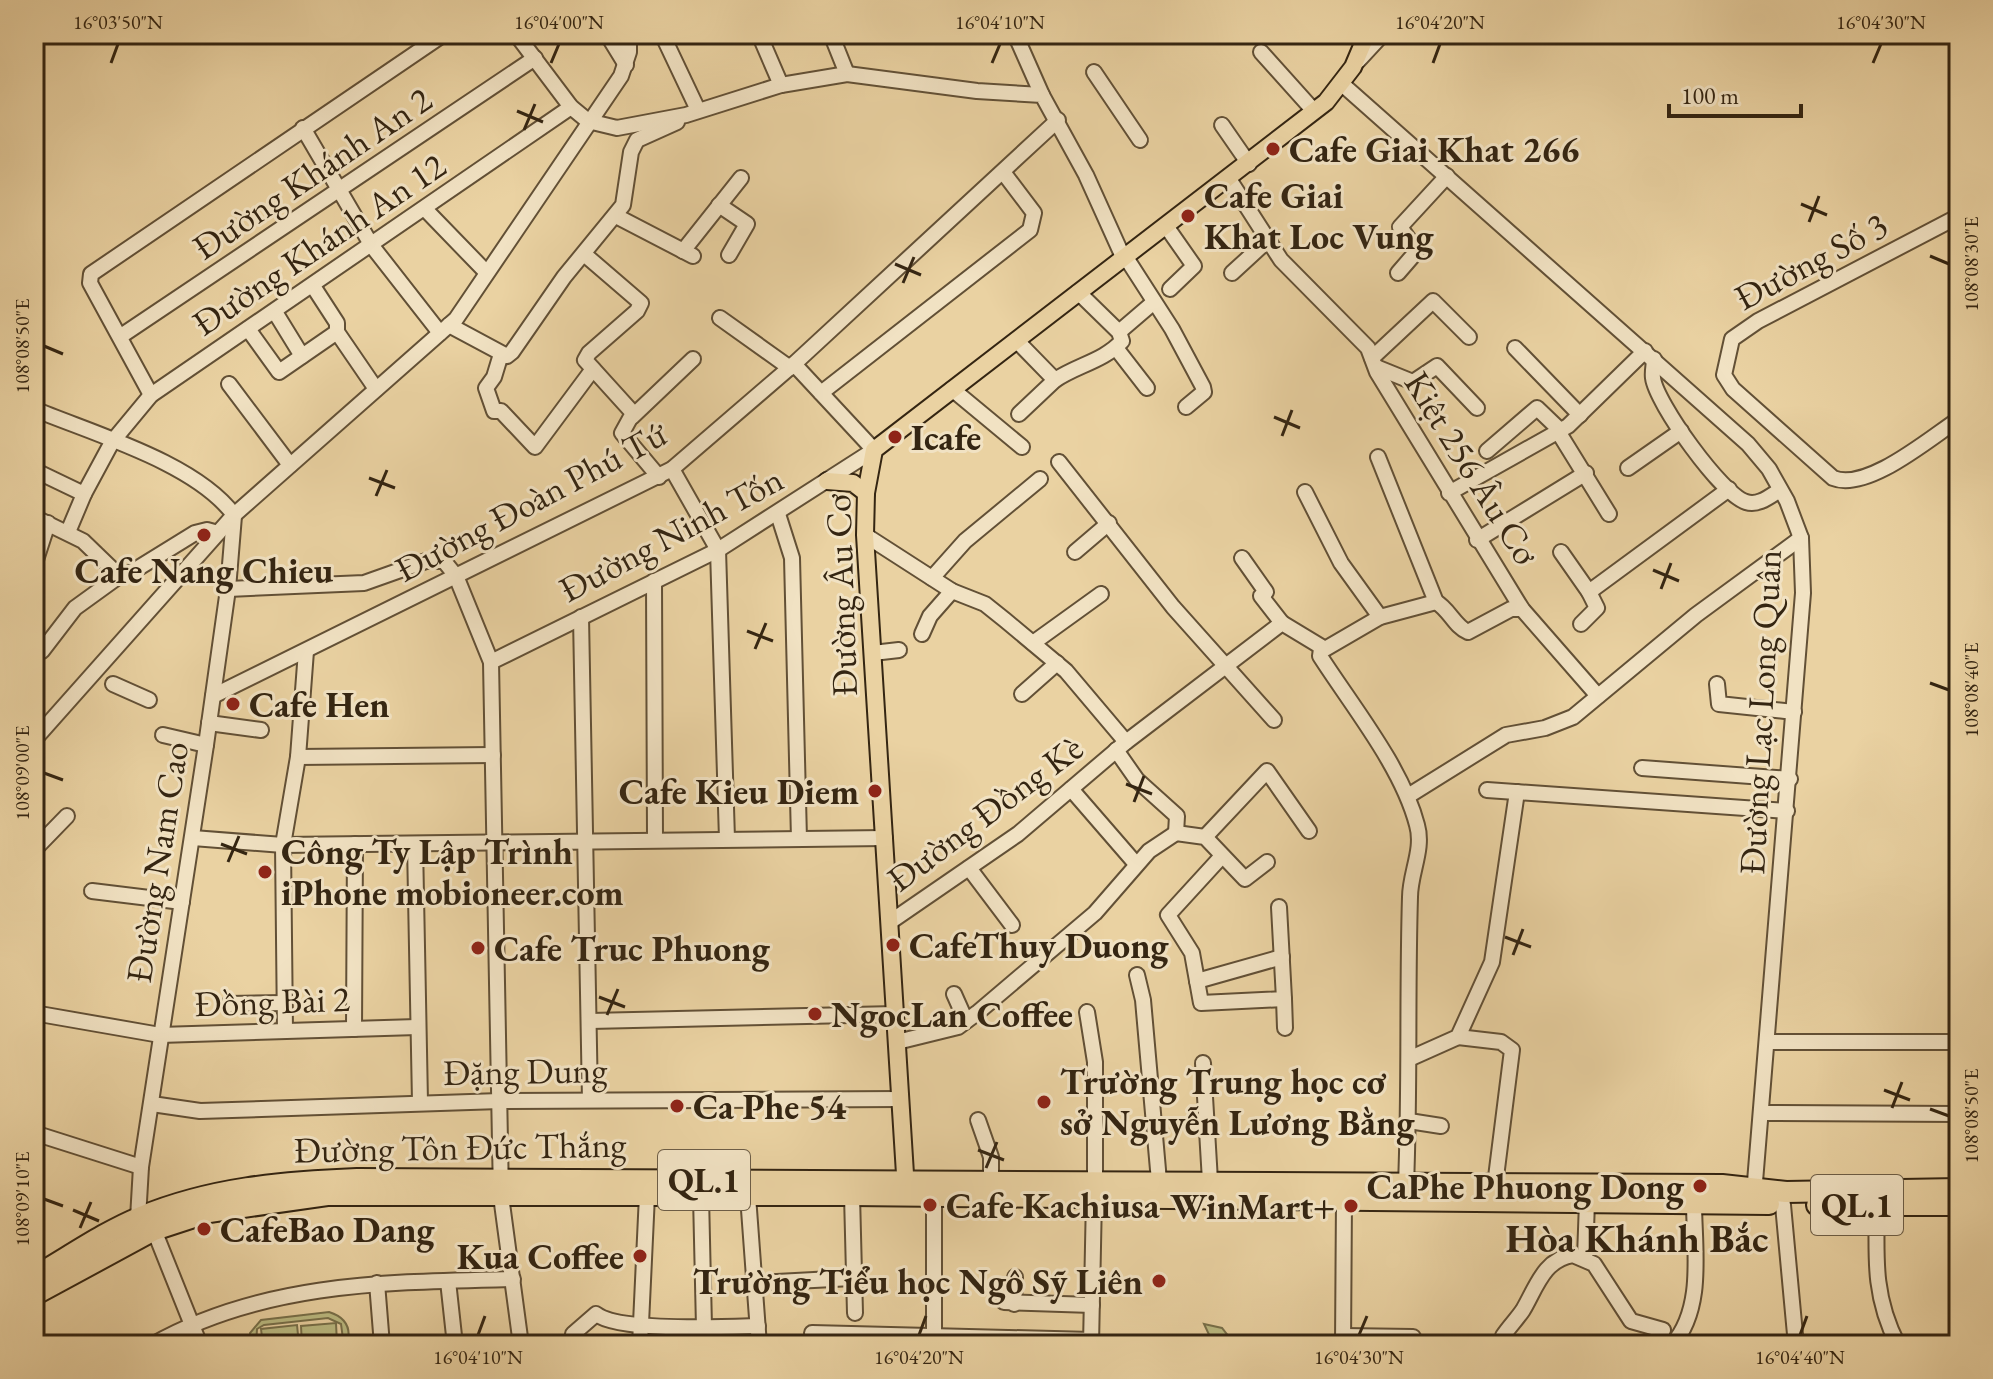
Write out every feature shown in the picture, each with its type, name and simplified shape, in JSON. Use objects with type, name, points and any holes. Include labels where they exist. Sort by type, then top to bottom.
[{"type":"highway","name":"QL.1","points":[[906,1188],[991,1180],[1095,1189],[1159,1181],[1344,1199],[1587,1202],[1694,1202],[1754,1196],[1958,1195]]},
{"type":"highway","name":"QL.1","points":[[906,1188],[934,1196],[1095,1189],[1406,1184],[1722,1185],[1783,1205],[1877,1204],[1958,1195]]},
{"type":"highway","name":"Đường Tôn Đức Thắng","points":[[34,1277],[146,1224],[327,1195],[501,1187],[906,1188]]},
{"type":"highway","name":"Đường Tôn Đức Thắng","points":[[501,1187],[701,1196],[852,1195],[906,1188]]},
{"type":"highway","name":"Đường Tôn Đức Thắng","points":[[34,1295],[146,1224]]},
{"type":"main road","name":"Đường Âu Cơ","points":[[906,1188],[865,535],[866,493],[874,450],[1314,111],[1342,84],[1367,34]]},
{"type":"main road","points":[[827,481],[853,483],[866,493]]},
{"type":"street","points":[[151,395],[90,283],[91,274],[444,34]]},
{"type":"street","points":[[516,34],[571,107],[588,121],[617,128],[692,112],[781,85],[847,74],[977,91],[1042,95]]},
{"type":"street","points":[[607,34],[626,65]]},
{"type":"street","points":[[34,740],[234,515],[445,329],[626,65],[629,34]]},
{"type":"street","points":[[662,34],[692,112]]},
{"type":"street","points":[[759,34],[781,85]]},
{"type":"street","points":[[831,34],[847,74]]},
{"type":"street","points":[[1015,34],[1042,95],[1058,120],[1124,256],[1204,390],[1186,407]]},
{"type":"street","points":[[1353,67],[1383,34]]},
{"type":"street","points":[[1261,52],[1314,111]]},
{"type":"street","name":"Đường Khánh An 2","points":[[121,336],[535,58]]},
{"type":"street","points":[[1094,72],[1140,140]]},
{"type":"street","name":"Đường Lạc Long Quân","points":[[1342,84],[1748,444],[1780,490],[1801,538],[1803,593],[1790,779],[1754,1196]]},
{"type":"street","name":"Đường Khánh An 12","points":[[84,494],[112,442],[151,395],[571,107]]},
{"type":"street","points":[[303,128],[372,246],[445,329],[507,356],[616,216],[627,196],[631,152],[637,140],[667,128],[692,112]]},
{"type":"street","name":"Đường Đoàn Phú Tứ","points":[[213,696],[665,473],[792,366],[1058,120]]},
{"type":"street","points":[[1222,125],[1249,164]]},
{"type":"street","points":[[821,393],[1030,230],[1034,213],[1003,172]]},
{"type":"street","points":[[1398,273],[1417,251],[1400,227],[1447,176]]},
{"type":"street","points":[[616,216],[688,254],[719,205],[741,178]]},
{"type":"street","name":"Kiệt 256 Âu Cơ","points":[[1229,179],[1281,260],[1368,348],[1449,493],[1522,609]]},
{"type":"street","points":[[719,205],[747,223],[729,255]]},
{"type":"street","points":[[425,209],[486,272]]},
{"type":"street","name":"Đường Số 3","points":[[1959,216],[1758,321],[1732,339],[1724,375],[1756,409],[1833,478],[1843,482],[1858,481],[1883,469],[1959,419]]},
{"type":"street","points":[[1166,226],[1194,266],[1170,289]]},
{"type":"street","points":[[1232,273],[1268,240]]},
{"type":"street","name":"Đường Đoàn Phú Tứ","points":[[501,354],[494,377],[486,389],[490,407],[499,409],[535,447],[593,369],[585,360],[589,353],[637,311],[641,303],[584,254]]},
{"type":"street","points":[[313,286],[337,323],[337,332],[376,389]]},
{"type":"street","points":[[1019,414],[1055,380],[1076,366],[1100,359],[1122,341],[1119,332],[1078,292]]},
{"type":"street","name":"Kiệt 256 Âu Cơ","points":[[1374,363],[1433,301],[1469,337]]},
{"type":"street","points":[[1119,332],[1154,302]]},
{"type":"street","points":[[275,312],[302,356]]},
{"type":"street","points":[[720,318],[792,366],[874,450]]},
{"type":"street","points":[[248,329],[276,371],[337,332]]},
{"type":"street","points":[[1016,340],[1055,380]]},
{"type":"street","points":[[1116,348],[1147,388]]},
{"type":"street","points":[[1515,348],[1580,415]]},
{"type":"street","points":[[1449,493],[1560,432],[1650,355]]},
{"type":"street","points":[[1650,355],[1653,379],[1681,431],[1701,459],[1729,489],[1744,502],[1758,503],[1780,490]]},
{"type":"street","name":"Đường Đoàn Phú Tứ","points":[[632,417],[693,359]]},
{"type":"street","points":[[1374,363],[1413,382],[1437,366],[1477,408]]},
{"type":"street","points":[[593,369],[632,417],[622,433],[665,473],[718,550],[727,839]]},
{"type":"street","points":[[229,384],[290,465]]},
{"type":"street","points":[[952,389],[1022,447]]},
{"type":"street","points":[[1487,451],[1537,408],[1560,432],[1609,514]]},
{"type":"street","points":[[34,409],[163,462],[221,498],[234,515]]},
{"type":"street","points":[[1628,468],[1681,431]]},
{"type":"street","name":"Đường Ninh Tốn","points":[[491,662],[718,550],[874,450]]},
{"type":"street","points":[[1378,457],[1436,602]]},
{"type":"street","points":[[1059,462],[1173,607],[1274,720]]},
{"type":"street","points":[[34,470],[84,494],[68,532]]},
{"type":"street","points":[[1477,540],[1586,473]]},
{"type":"street","points":[[932,578],[965,541],[1040,479]]},
{"type":"street","points":[[1592,589],[1729,489]]},
{"type":"street","points":[[1305,492],[1341,563],[1380,617]]},
{"type":"street","points":[[778,514],[792,558],[799,839]]},
{"type":"street","name":"Đường Nam Cao","points":[[146,1224],[141,1167],[193,838],[228,589],[234,515]]},
{"type":"street","points":[[34,566],[41,520],[68,532],[122,574]]},
{"type":"street","points":[[1075,552],[1109,523]]},
{"type":"street","points":[[42,651],[81,603],[122,574],[136,572],[195,533],[207,530],[218,533]]},
{"type":"street","points":[[865,535],[952,591],[985,604],[1033,643],[1057,663],[1121,746]]},
{"type":"street","points":[[1408,796],[1506,735],[1545,728],[1573,717],[1696,615],[1801,538]]},
{"type":"street","points":[[1561,552],[1592,589],[1597,608],[1581,624]]},
{"type":"street","points":[[1242,558],[1266,592],[1261,596],[1282,623],[1300,631],[1321,649],[1332,649],[1380,617],[1436,602],[1446,607],[1463,630],[1468,632],[1511,609],[1522,609],[1598,696]]},
{"type":"street","points":[[228,589],[364,583],[426,561],[444,561],[456,576],[491,662],[501,1187],[521,1345]]},
{"type":"street","points":[[654,581],[655,838]]},
{"type":"street","points":[[922,634],[930,616],[952,591]]},
{"type":"street","points":[[1033,643],[1101,594]]},
{"type":"street","points":[[581,617],[590,1100]]},
{"type":"street","name":"Đường Đồng Kè","points":[[890,922],[1018,834],[1121,746],[1282,623]]},
{"type":"street","points":[[1321,649],[1320,656],[1408,796],[1419,829],[1419,852],[1410,890],[1406,1010],[1411,1058],[1406,1184]]},
{"type":"street","points":[[873,653],[899,650]]},
{"type":"street","points":[[285,1031],[283,845],[298,757],[306,651]]},
{"type":"street","points":[[1022,694],[1057,663]]},
{"type":"street","points":[[113,684],[149,700]]},
{"type":"street","points":[[1717,684],[1719,704],[1794,712]]},
{"type":"street","points":[[209,723],[261,730]]},
{"type":"street","points":[[163,735],[206,745]]},
{"type":"street","name":"Đường Đồng Kè","points":[[1121,746],[1137,780],[1177,816],[1176,833]]},
{"type":"street","points":[[298,757],[493,755]]},
{"type":"street","points":[[1642,768],[1790,779]]},
{"type":"street","points":[[1205,837],[1267,771],[1309,831]]},
{"type":"street","points":[[1071,789],[1136,864]]},
{"type":"street","points":[[1487,790],[1787,811]]},
{"type":"street","points":[[1458,1037],[1492,962],[1517,792]]},
{"type":"street","points":[[34,850],[67,816]]},
{"type":"street","points":[[897,1042],[958,1027],[1095,913],[1136,864],[1176,833],[1205,837],[1245,879],[1267,862]]},
{"type":"street","points":[[193,838],[283,845],[495,844],[655,838],[885,838]]},
{"type":"street","points":[[354,1029],[355,844]]},
{"type":"street","points":[[415,844],[420,1102]]},
{"type":"street","points":[[1222,856],[1168,915],[1189,947],[1204,1005],[1284,999]]},
{"type":"street","points":[[969,868],[1012,925]]},
{"type":"street","points":[[92,891],[182,902]]},
{"type":"street","points":[[1279,907],[1285,1028]]},
{"type":"street","points":[[1197,981],[1282,957]]},
{"type":"street","points":[[1137,975],[1143,1000],[1159,1181]]},
{"type":"street","points":[[954,994],[966,1021]]},
{"type":"street","points":[[1958,1195],[1959,1002]]},
{"type":"street","points":[[229,1004],[284,1003]]},
{"type":"street","points":[[812,1333],[857,1340],[1092,1343],[1095,1062],[1087,1012]]},
{"type":"street","name":"Đồng Bài 2","points":[[34,1013],[160,1035],[417,1027]]},
{"type":"street","points":[[590,1021],[896,1014]]},
{"type":"street","points":[[1411,1058],[1458,1037],[1501,1042],[1512,1050],[1495,1185]]},
{"type":"street","points":[[1767,1042],[1957,1042]]},
{"type":"street","points":[[1199,1187],[1203,1063]]},
{"type":"street","name":"Đặng Dung","points":[[152,1104],[200,1111],[420,1102],[900,1099]]},
{"type":"street","points":[[1761,1113],[1958,1114]]},
{"type":"street","points":[[978,1120],[991,1157],[991,1180]]},
{"type":"street","points":[[1409,1121],[1441,1126]]},
{"type":"street","points":[[34,1133],[141,1167]]},
{"type":"street","points":[[640,1345],[647,1195]]},
{"type":"street","points":[[852,1195],[855,1313]]},
{"type":"street","points":[[701,1196],[704,1327]]},
{"type":"street","points":[[748,1196],[759,1345]]},
{"type":"street","points":[[934,1196],[934,1341]]},
{"type":"street","points":[[1344,1199],[1343,1340],[1414,1337]]},
{"type":"street","points":[[1587,1202],[1585,1257],[1620,1299],[1631,1321],[1663,1330]]},
{"type":"street","points":[[1677,1343],[1693,1305],[1694,1202]]},
{"type":"street","points":[[1877,1204],[1878,1288],[1882,1315],[1898,1345]]},
{"type":"street","points":[[1783,1205],[1796,1345]]},
{"type":"street","points":[[146,1224],[200,1345]]},
{"type":"street","points":[[1512,1345],[1503,1336],[1522,1311],[1539,1278],[1562,1258],[1585,1257]]},
{"type":"street","points":[[1015,1277],[1009,1303],[1092,1305]]},
{"type":"street","points":[[755,1283],[852,1278]]},
{"type":"street","points":[[152,1345],[191,1323],[307,1290],[377,1283],[513,1279]]},
{"type":"street","points":[[448,1281],[455,1345]]},
{"type":"street","points":[[377,1283],[382,1345]]},
{"type":"street","points":[[573,1334],[596,1314],[607,1321],[642,1324],[758,1326]]},
{"type":"green space","points":[[329,1312],[346,1324],[349,1333],[347,1345],[339,1345],[343,1339],[341,1324],[328,1318],[264,1325],[257,1329],[256,1345],[251,1345],[250,1333],[261,1320]]},
{"type":"green space","points":[[336,1323],[337,1344],[302,1345],[301,1326]]},
{"type":"green space","points":[[1204,1324],[1222,1328],[1229,1337],[1212,1341]]},
{"type":"green space","points":[[297,1325],[299,1345],[263,1345],[261,1329]]},
{"type":"place","name":"Cafe Giai Khat 266","points":[[1273,149]]},
{"type":"place","name":"Cafe Giai Khat Loc Vung","points":[[1188,216]]},
{"type":"place","name":"Icafe","points":[[895,437]]},
{"type":"place","name":"Cafe Nang Chieu","points":[[204,535]]},
{"type":"place","name":"Cafe Hen","points":[[233,704]]},
{"type":"place","name":"Cafe Kieu Diem","points":[[875,791]]},
{"type":"place","name":"Công Ty Lập Trình iPhone mobioneer.com","points":[[265,872]]},
{"type":"place","name":"CafeThuy Duong","points":[[893,945]]},
{"type":"place","name":"Cafe Truc Phuong","points":[[478,948]]},
{"type":"place","name":"NgocLan Coffee","points":[[815,1014]]},
{"type":"place","name":"Trường Trung học cơ sở Nguyễn Lương Bằng","points":[[1044,1102]]},
{"type":"place","name":"Ca Phe 54","points":[[677,1106]]},
{"type":"place","name":"CaPhe Phuong Dong","points":[[1700,1186]]},
{"type":"place","name":"Cafe Kachiusa","points":[[930,1205]]},
{"type":"place","name":"WinMart+","points":[[1351,1206]]},
{"type":"place","name":"CafeBao Dang","points":[[204,1229]]},
{"type":"place","name":"Kua Coffee","points":[[640,1256]]},
{"type":"place","name":"Trường Tiểu học Ngô Sỹ Liên","points":[[1159,1281]]},
{"type":"district","name":"Hòa Khánh Bắc","points":[[1637,1238]]}]
